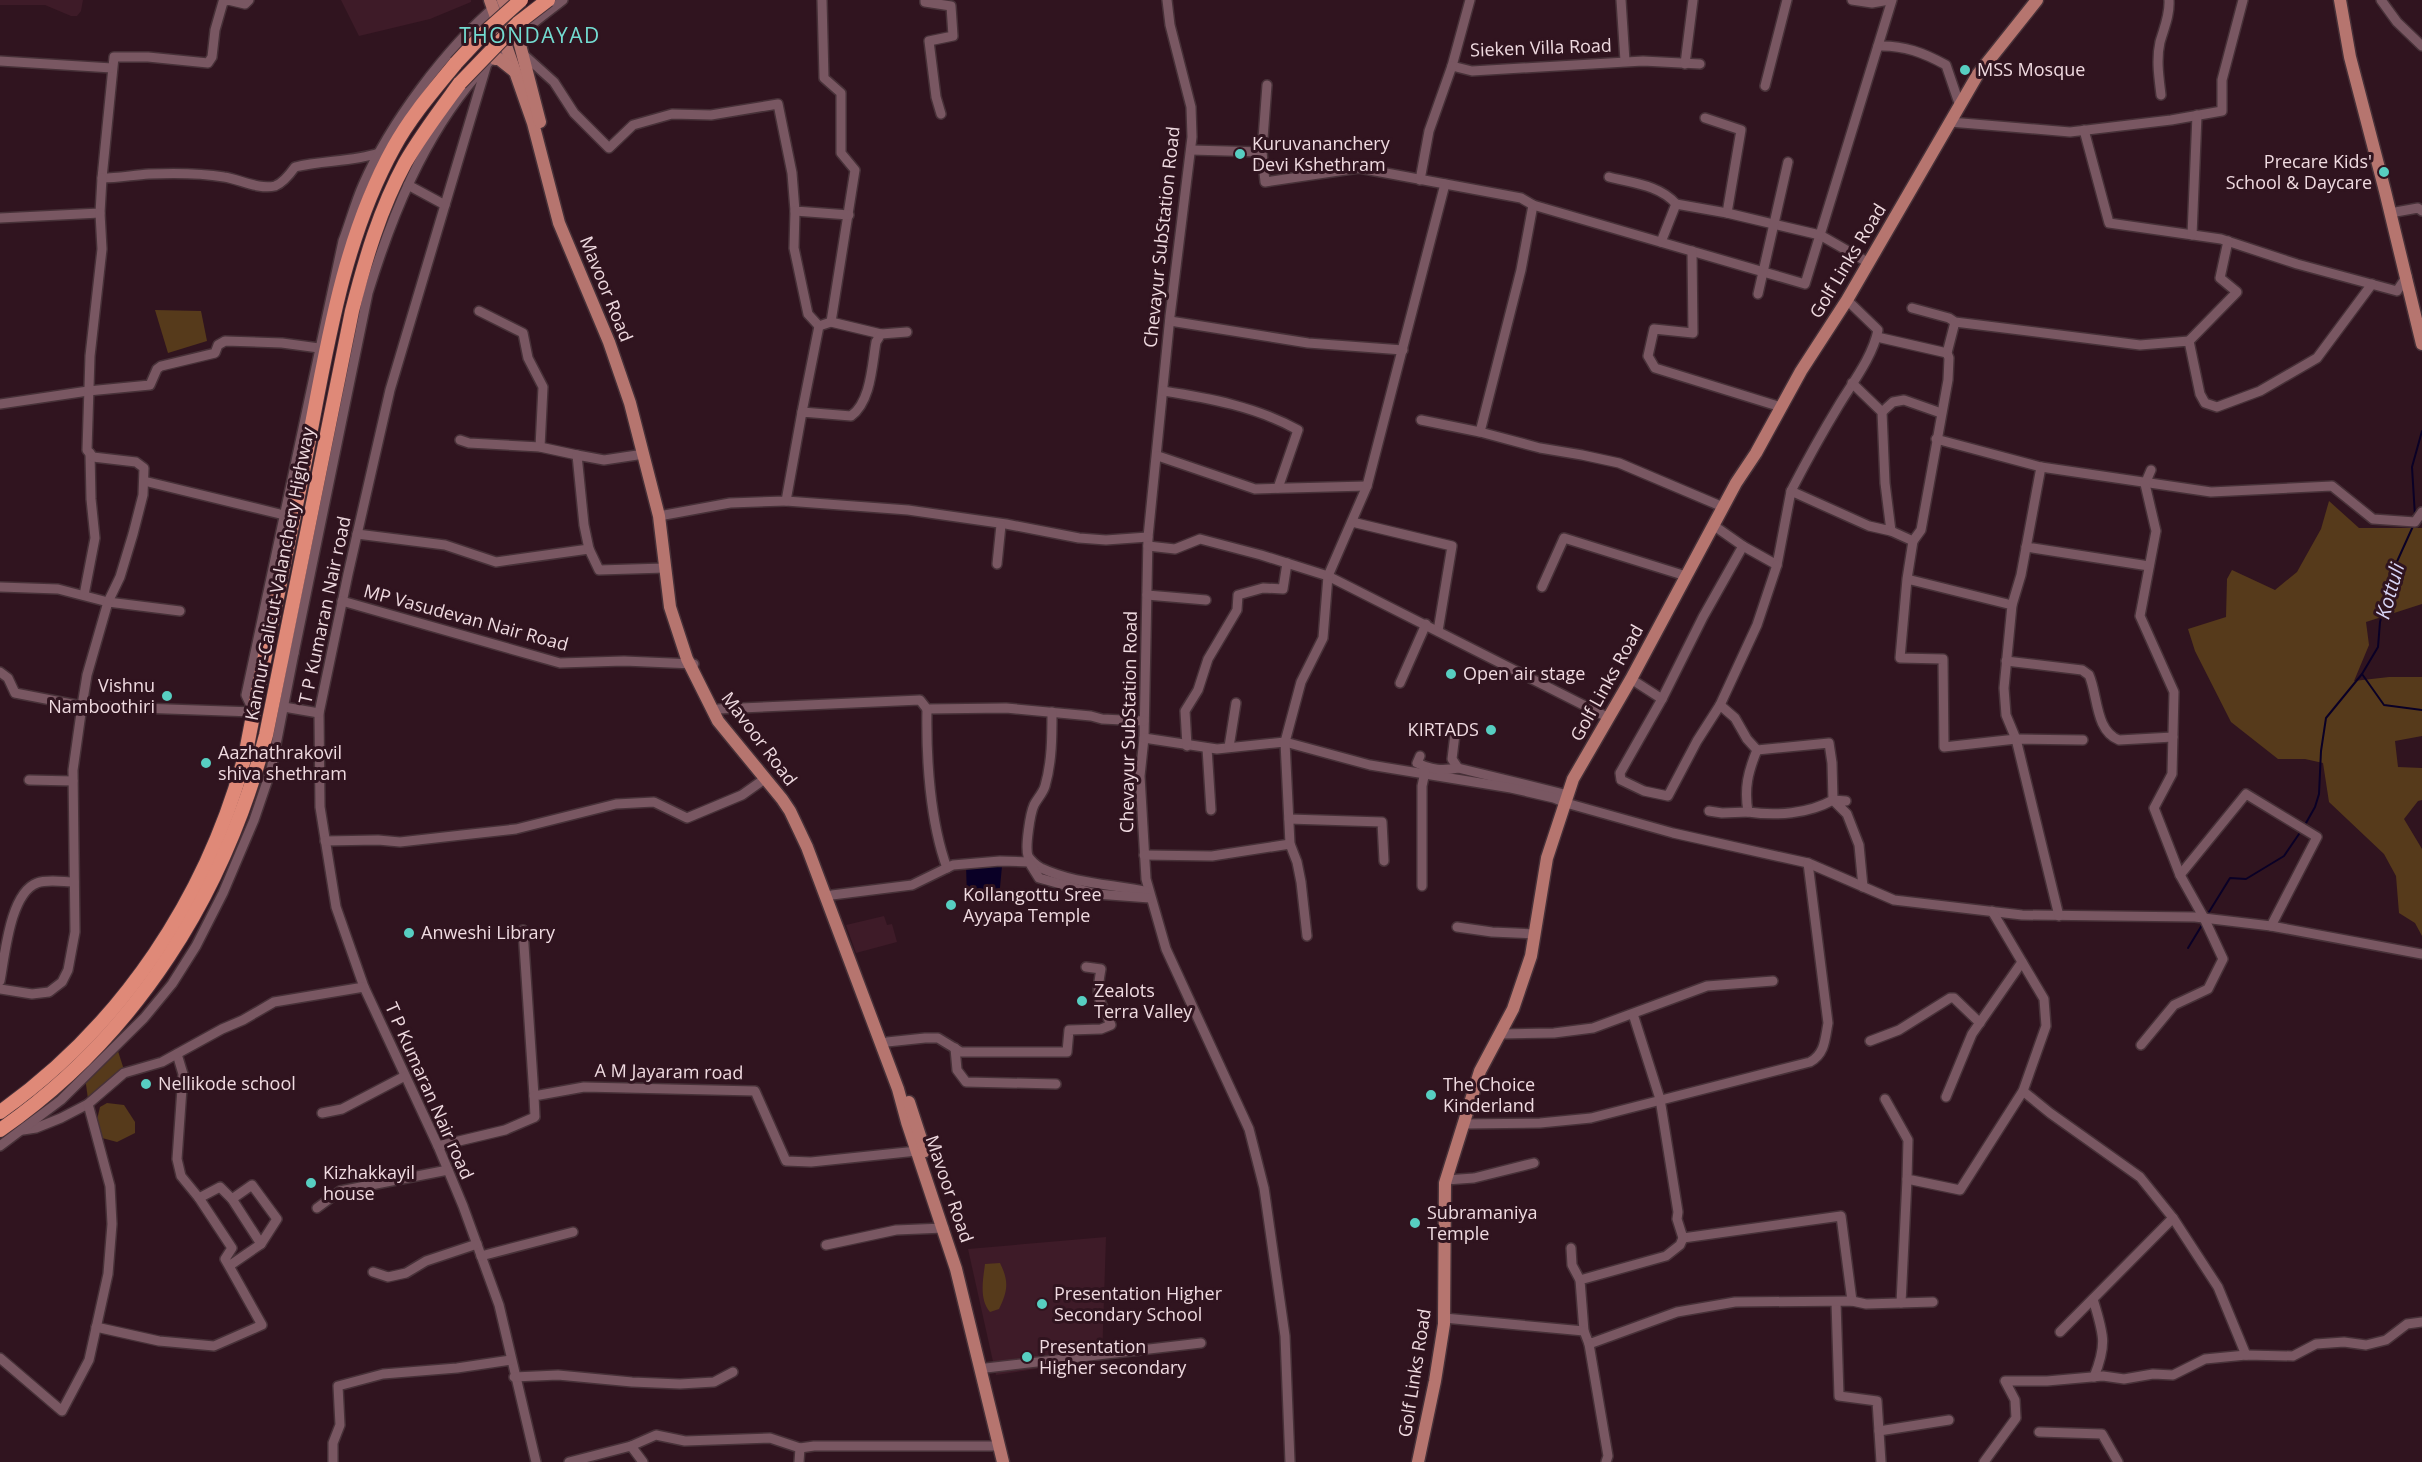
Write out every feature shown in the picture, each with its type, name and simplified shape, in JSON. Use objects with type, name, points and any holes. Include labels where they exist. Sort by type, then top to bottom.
[{"type":"highway","name":"Kannur-Calicut-Valanchery Highway","points":[[0,1112],[69,1055],[113,1009],[152,961],[200,880],[229,810],[246,752],[339,297],[354,238],[376,181],[395,145],[419,108],[483,34],[521,0]]},
{"type":"highway","name":"Kannur-Calicut-Valanchery Highway","points":[[0,1130],[35,1106],[110,1034],[176,948],[228,849],[247,800],[266,735],[352,311],[366,256],[405,163],[460,83],[518,23],[548,0]]},
{"type":"main road","name":"Golf Links Road","points":[[1418,1462],[1435,1381],[1444,1318],[1446,1180],[1480,1071],[1513,1009],[1531,956],[1547,858],[1573,779],[1631,679],[1713,525],[1801,371],[1847,300],[1978,74],[2037,0]]},
{"type":"main road","points":[[2340,0],[2350,57],[2407,276],[2422,344]]},
{"type":"main road","name":"Mavoor Road","points":[[497,2],[518,37],[535,96],[557,198],[565,222],[615,341],[637,403],[662,515],[677,609],[692,664],[718,709],[796,808],[813,846],[915,1119],[954,1239],[1009,1462]]},
{"type":"main road","name":"Mavoor Road","points":[[497,2],[507,47],[533,123],[559,223],[609,342],[630,403],[662,515],[670,607],[692,664],[718,721],[766,778],[790,811],[807,847],[898,1089],[944,1228],[1003,1462]]},
{"type":"main road","points":[[490,63],[499,59],[515,72]]},
{"type":"street","points":[[0,989],[32,994],[49,992],[62,982],[68,970],[75,932],[73,781],[82,706],[87,675],[108,602],[120,577],[133,534],[144,480],[144,468],[136,462],[93,457],[87,450],[90,356],[102,249],[100,213],[102,178],[114,57],[148,57],[208,63],[212,57],[215,30],[223,2],[228,0],[245,4],[249,0]]},
{"type":"street","points":[[0,1146],[61,1100],[144,1018],[172,984],[196,946],[223,893],[254,820],[271,770],[368,293],[385,238],[408,185],[439,126],[490,63],[563,0]]},
{"type":"street","points":[[822,0],[824,78],[841,93],[841,153],[855,170],[831,322]]},
{"type":"street","points":[[925,0],[925,2],[951,6],[952,36],[929,40],[936,97],[941,114]]},
{"type":"street","name":"Chevayur SubStation Road","points":[[1167,0],[1170,25],[1191,107],[1191,150],[1170,321],[1148,542],[1144,738],[1140,776],[1144,855],[1149,895],[1166,949],[1250,1130],[1264,1188],[1285,1336],[1290,1462]]},
{"type":"street","name":"Sieken Villa Road","points":[[1470,0],[1452,66],[1472,71],[1649,60],[1700,64]]},
{"type":"street","points":[[1621,0],[1625,61]]},
{"type":"street","points":[[1685,64],[1693,0]]},
{"type":"street","points":[[1765,86],[1786,0]]},
{"type":"street","points":[[1267,85],[1262,152],[1265,182],[1359,168],[1521,198],[1533,205],[1805,284],[1891,0],[1872,3],[1852,0]]},
{"type":"street","points":[[2161,95],[2158,61],[2160,43],[2167,23],[2169,0]]},
{"type":"street","points":[[1950,122],[2070,132],[2222,111],[2222,80],[2243,0]]},
{"type":"street","points":[[2381,0],[2397,22],[2422,46]]},
{"type":"street","points":[[0,672],[8,678],[15,693],[82,706],[254,712],[246,695],[343,241],[363,185],[379,153],[426,82],[473,25],[497,2]]},
{"type":"street","points":[[1878,46],[1894,45],[1921,51],[1946,65],[1960,106]]},
{"type":"street","points":[[521,52],[554,82],[574,113],[609,148],[633,125],[672,114],[711,115],[778,104],[792,174],[795,211],[794,248],[808,315],[819,326]]},
{"type":"street","points":[[0,61],[112,68]]},
{"type":"street","name":"T P Kumaran Nair road","points":[[490,63],[390,390],[357,534],[319,713],[320,807],[336,907],[364,987],[438,1146],[499,1305],[508,1337],[514,1377],[536,1462]]},
{"type":"street","points":[[1420,180],[1429,131],[1452,66]]},
{"type":"street","points":[[2192,235],[2198,115]]},
{"type":"street","points":[[1705,118],[1741,130],[1727,213]]},
{"type":"street","points":[[2084,130],[2109,223],[2228,242],[2297,264],[2397,291],[2407,276]]},
{"type":"street","points":[[1191,150],[1262,152]]},
{"type":"street","points":[[102,178],[148,174],[189,175],[225,177],[257,185],[274,186],[289,176],[295,167],[313,162],[366,158],[379,153]]},
{"type":"street","points":[[1758,294],[1788,162]]},
{"type":"street","points":[[1609,177],[1658,189],[1670,196],[1676,204],[1727,213],[1820,235],[1869,263]]},
{"type":"street","points":[[1307,936],[1299,872],[1290,844],[1285,742],[1301,682],[1323,638],[1328,576],[1367,486],[1445,184]]},
{"type":"street","points":[[408,185],[415,191],[445,205]]},
{"type":"street","points":[[1661,242],[1676,204]]},
{"type":"street","points":[[1480,432],[1521,270],[1533,205]]},
{"type":"street","points":[[2390,213],[2418,208],[2422,211]]},
{"type":"street","points":[[795,211],[849,215]]},
{"type":"street","points":[[0,218],[100,213]]},
{"type":"street","points":[[1912,308],[1949,318],[1954,322],[2140,345],[2189,341],[2237,292],[2220,278],[2228,242]]},
{"type":"street","points":[[1692,251],[1693,333],[1654,329],[1648,356],[1655,368],[1781,406]]},
{"type":"street","points":[[2189,341],[2200,394],[2205,403],[2217,407],[2260,391],[2317,358],[2372,284]]},
{"type":"street","points":[[1743,546],[1620,773],[1621,780],[1644,792],[1668,796],[1697,741],[1720,705],[1757,625],[1777,565],[1791,491],[1876,337],[1878,330],[1847,300]]},
{"type":"street","points":[[479,311],[523,333],[528,358],[543,387],[540,447]]},
{"type":"street","points":[[1170,321],[1308,343],[1402,351]]},
{"type":"street","points":[[819,326],[831,322],[881,334],[907,332]]},
{"type":"street","points":[[1954,322],[1947,353],[1949,358],[1948,380],[1921,530],[1913,541],[1900,658],[1943,659],[1944,747],[2016,739],[2083,741]]},
{"type":"street","points":[[786,501],[819,326]]},
{"type":"street","points":[[802,412],[851,416],[860,410],[865,398],[876,342],[881,334]]},
{"type":"street","points":[[1876,337],[1947,353]]},
{"type":"street","points":[[0,404],[88,391],[150,385],[157,369],[161,366],[215,353],[218,345],[225,341],[282,343],[319,348]]},
{"type":"street","points":[[1852,383],[1882,412],[1885,483],[1891,531]]},
{"type":"street","points":[[1163,391],[1215,399],[1283,422],[1298,430],[1278,488]]},
{"type":"street","points":[[1882,412],[1893,402],[1905,400],[1941,413]]},
{"type":"street","points":[[1421,420],[1480,432],[1540,448],[1582,454],[1619,463],[1723,507]]},
{"type":"street","points":[[1936,439],[2041,467],[2211,492],[2332,486],[2373,519],[2415,522],[2422,512]]},
{"type":"street","points":[[460,440],[540,447],[604,460],[644,454]]},
{"type":"street","points":[[84,595],[95,538],[90,453]]},
{"type":"street","points":[[577,455],[584,525],[598,570],[665,568]]},
{"type":"street","points":[[1158,456],[1255,489],[1367,486]]},
{"type":"street","points":[[2041,467],[2012,605],[2004,688],[2006,715],[2016,739],[2059,916]]},
{"type":"street","points":[[2141,1045],[2174,1005],[2208,989],[2223,959],[2180,875],[2154,808],[2172,774],[2174,692],[2140,616],[2156,531],[2145,484],[2151,470]]},
{"type":"street","points":[[144,480],[280,514]]},
{"type":"street","points":[[1791,491],[1869,526],[1891,531],[1913,541]]},
{"type":"street","points":[[662,515],[730,503],[786,501],[908,510],[1097,539],[1148,542],[1175,549],[1200,539],[1328,576],[1609,718]]},
{"type":"street","points":[[1352,522],[1452,546],[1438,630]]},
{"type":"street","points":[[997,564],[1001,525]]},
{"type":"street","points":[[1713,525],[1743,546],[1777,565]]},
{"type":"street","points":[[357,534],[445,545],[496,562],[590,549]]},
{"type":"street","points":[[1542,587],[1564,538],[1686,576]]},
{"type":"street","points":[[2026,547],[2149,566]]},
{"type":"street","points":[[1186,746],[1185,711],[1198,690],[1208,659],[1237,610],[1238,595],[1263,588],[1283,589],[1287,563]]},
{"type":"street","points":[[1907,579],[2012,605]]},
{"type":"street","points":[[0,587],[58,589],[108,602],[180,611]]},
{"type":"street","points":[[1147,595],[1206,600]]},
{"type":"street","name":"MP Vasudevan Nair Road","points":[[342,601],[560,663],[624,661],[692,664]]},
{"type":"street","points":[[1400,683],[1426,624]]},
{"type":"street","points":[[279,666],[294,653]]},
{"type":"street","points":[[2006,661],[2082,670],[2089,675],[2103,725],[2112,737],[2119,740],[2173,737]]},
{"type":"street","points":[[1631,679],[1662,699]]},
{"type":"street","points":[[718,709],[920,700],[927,709],[927,758],[939,846],[947,868]]},
{"type":"street","points":[[1229,747],[1236,703]]},
{"type":"street","points":[[1720,705],[1735,718],[1747,739],[1757,750]]},
{"type":"street","points":[[284,707],[319,713]]},
{"type":"street","points":[[927,709],[1006,708],[1102,719],[1144,721]]},
{"type":"street","points":[[1052,712],[1052,743],[1045,787],[1032,808],[1028,842],[1029,856],[1038,867],[1067,878],[1095,885],[1124,886],[1149,895]]},
{"type":"street","points":[[1455,734],[1452,759],[1458,768]]},
{"type":"street","points":[[1144,738],[1208,748],[1285,742],[1370,765],[1425,772],[1567,799]]},
{"type":"street","points":[[1757,750],[1829,743],[1833,800],[1847,814],[1859,845],[1863,887]]},
{"type":"street","points":[[1208,748],[1210,810]]},
{"type":"street","points":[[1748,812],[1745,796],[1747,775],[1757,750]]},
{"type":"street","points":[[1420,756],[1417,763],[1442,771],[1458,768],[1567,799],[1673,833],[1808,863],[1894,900],[2022,915],[2153,915],[2204,918],[2271,926],[2422,954]]},
{"type":"street","points":[[1422,886],[1422,786],[1425,772]]},
{"type":"street","points":[[325,841],[378,840],[400,843],[516,829],[616,804],[654,802],[687,818],[742,795],[766,778]]},
{"type":"street","points":[[29,780],[73,781]]},
{"type":"street","points":[[2180,875],[2246,794],[2318,837],[2271,926]]},
{"type":"street","points":[[1708,811],[1801,813],[1819,808],[1833,800],[1846,801]]},
{"type":"street","points":[[1289,819],[1383,822],[1384,861]]},
{"type":"street","points":[[1144,855],[1212,856],[1290,844]]},
{"type":"street","points":[[832,895],[912,885],[947,868],[973,862],[1029,862],[1038,878],[1096,894],[1149,895]]},
{"type":"street","points":[[1463,1124],[1540,1124],[1591,1118],[1810,1062],[1818,1058],[1824,1047],[1828,1023],[1808,863]]},
{"type":"street","points":[[0,981],[14,911],[25,891],[38,882],[74,882]]},
{"type":"street","points":[[1907,1179],[1960,1190],[2023,1091],[2046,1026],[2044,999],[1992,911]]},
{"type":"street","points":[[1457,927],[1492,932],[1535,934]]},
{"type":"street","points":[[438,1146],[505,1130],[535,1117],[523,930]]},
{"type":"street","points":[[1946,1097],[1971,1034],[2022,963]]},
{"type":"street","points":[[887,1042],[938,1038],[961,1052],[982,1054],[1067,1052],[1070,1030],[1101,1029],[1112,1025],[1097,995],[1101,969],[1086,967]]},
{"type":"street","points":[[1500,1034],[1554,1033],[1593,1028],[1707,986],[1773,981]]},
{"type":"street","points":[[22,1130],[36,1128],[88,1104],[124,1073],[162,1062],[274,1002],[364,987]]},
{"type":"street","points":[[1870,1041],[1899,1030],[1950,998],[1954,998],[1980,1023]]},
{"type":"street","points":[[1580,1280],[1666,1256],[1680,1245],[1683,1238],[1677,1219],[1678,1212],[1660,1099],[1633,1014]]},
{"type":"street","points":[[955,1048],[957,1070],[966,1082],[1056,1084]]},
{"type":"street","points":[[96,1327],[159,1341],[214,1346],[262,1325],[225,1259],[232,1248],[199,1198],[181,1176],[177,1160],[183,1074],[177,1054]]},
{"type":"street","points":[[322,1113],[342,1109],[405,1076]]},
{"type":"street","name":"A M Jayaram road","points":[[534,1096],[584,1087],[755,1091],[786,1161],[811,1162],[917,1151]]},
{"type":"street","points":[[2023,1091],[2140,1177],[2173,1218],[2218,1287],[2246,1355]]},
{"type":"street","points":[[1885,1099],[1908,1140],[1901,1303]]},
{"type":"street","points":[[0,1358],[62,1411],[89,1360],[108,1274],[112,1224],[110,1186],[88,1104]]},
{"type":"street","points":[[1446,1180],[1474,1178],[1534,1163]]},
{"type":"street","points":[[317,1208],[340,1191],[448,1170]]},
{"type":"street","points":[[229,1266],[261,1244],[277,1219],[252,1185],[232,1199]]},
{"type":"street","points":[[199,1198],[220,1187],[232,1199],[261,1244]]},
{"type":"street","points":[[1683,1238],[1841,1216],[1852,1301]]},
{"type":"street","points":[[2060,1332],[2173,1218]]},
{"type":"street","points":[[826,1245],[896,1230],[944,1228]]},
{"type":"street","points":[[481,1256],[573,1232]]},
{"type":"street","points":[[373,1272],[388,1277],[406,1273],[426,1261],[477,1244]]},
{"type":"street","points":[[1571,1248],[1572,1265],[1580,1280],[1584,1331],[1589,1344],[1608,1456],[1606,1462]]},
{"type":"street","points":[[2093,1299],[2103,1337],[2102,1355],[2094,1377]]},
{"type":"street","points":[[1589,1344],[1677,1312],[1735,1302],[1852,1301],[1866,1304],[1933,1302]]},
{"type":"street","points":[[1836,1302],[1839,1396],[1877,1401],[1881,1462]]},
{"type":"street","points":[[1444,1318],[1584,1331]]},
{"type":"street","points":[[1984,1462],[2016,1418],[2015,1400],[2005,1381],[2047,1381],[2094,1377],[2124,1379],[2153,1374],[2173,1374],[2205,1359],[2246,1355],[2294,1356],[2316,1344],[2344,1342],[2366,1346],[2386,1340],[2407,1324],[2422,1322]]},
{"type":"street","points":[[986,1368],[1201,1342]]},
{"type":"street","points":[[333,1462],[333,1443],[340,1425],[338,1386],[383,1374],[458,1368],[511,1360]]},
{"type":"street","points":[[514,1377],[558,1375],[680,1384],[714,1382],[733,1372]]},
{"type":"street","points":[[1879,1431],[1949,1420]]},
{"type":"street","points":[[2039,1432],[2102,1434],[2118,1462]]},
{"type":"street","points":[[569,1462],[631,1446],[657,1435],[685,1441],[770,1438],[800,1448],[814,1446],[1000,1446]]},
{"type":"street","points":[[631,1446],[643,1462]]},
{"type":"street","points":[[799,1462],[800,1448]]},
{"type":"shaded area","points":[[0,0],[83,0],[81,11],[77,16],[71,16],[45,5],[0,5]]},
{"type":"shaded area","points":[[341,0],[471,0],[471,2],[430,19],[359,36]]},
{"type":"shaded area","points":[[155,310],[201,311],[207,341],[168,353]]},
{"type":"shaded area","points":[[2329,501],[2359,528],[2422,528],[2422,604],[2366,622],[2369,645],[2354,681],[2389,677],[2422,677],[2422,736],[2395,741],[2398,767],[2422,768],[2422,800],[2418,801],[2404,819],[2422,849],[2422,936],[2415,923],[2399,913],[2396,876],[2384,854],[2329,802],[2323,763],[2305,759],[2278,759],[2231,722],[2195,651],[2188,629],[2226,617],[2227,579],[2232,570],[2275,590],[2297,572],[2321,529]]},
{"type":"shaded area","points":[[966,864],[1002,866],[999,898],[967,899]]},
{"type":"shaded area","points":[[884,916],[887,925],[892,924],[897,942],[856,953],[846,925]]},
{"type":"shaded area","points":[[118,1051],[124,1070],[88,1099],[84,1070]]},
{"type":"shaded area","points":[[107,1103],[124,1105],[135,1122],[135,1133],[117,1142],[102,1138],[96,1124],[100,1107]]},
{"type":"shaded area","name":"Presentation Higher Secondary School","points":[[1106,1237],[1102,1359],[996,1375],[968,1249]]},
{"type":"shaded area","points":[[1000,1263],[1005,1275],[1006,1291],[999,1309],[990,1312],[983,1295],[985,1264]]},
{"type":"waterway","name":"Kottuli","points":[[2415,516],[2412,467],[2422,431]]},
{"type":"waterway","name":"Kottuli","points":[[2414,524],[2395,566],[2380,622],[2378,647],[2362,674],[2384,705],[2422,710]]},
{"type":"waterway","points":[[2306,823],[2319,794],[2321,751],[2326,718],[2362,674]]},
{"type":"waterway","points":[[2209,912],[2230,878],[2246,879],[2284,856],[2299,834]]},
{"type":"waterway","points":[[2188,948],[2202,925]]},
{"type":"place","name":"MSS Mosque","points":[[1965,70]]},
{"type":"place","name":"Kuruvananchery Devi Kshethram","points":[[1240,154]]},
{"type":"place","name":"Precare Kids' School & Daycare","points":[[2384,172]]},
{"type":"place","name":"Open air stage","points":[[1451,674]]},
{"type":"place","name":"Vishnu Namboothiri","points":[[167,696]]},
{"type":"place","name":"KIRTADS","points":[[1491,730]]},
{"type":"place","name":"Aazhathrakovil shiva shethram","points":[[206,763]]},
{"type":"place","name":"Kollangottu Sree Ayyapa Temple","points":[[951,905]]},
{"type":"place","name":"Anweshi Library","points":[[409,933]]},
{"type":"place","name":"Zealots Terra Valley","points":[[1082,1001]]},
{"type":"place","name":"Nellikode school","points":[[146,1084]]},
{"type":"place","name":"The Choice Kinderland","points":[[1431,1095]]},
{"type":"place","name":"Kizhakkayil house","points":[[311,1183]]},
{"type":"place","name":"Subramaniya Temple","points":[[1415,1223]]},
{"type":"place","name":"Presentation Higher Secondary School","points":[[1042,1304]]},
{"type":"place","name":"Presentation Higher secondary","points":[[1027,1357]]},
{"type":"district","name":"THONDAYAD","points":[[530,36]]}]
